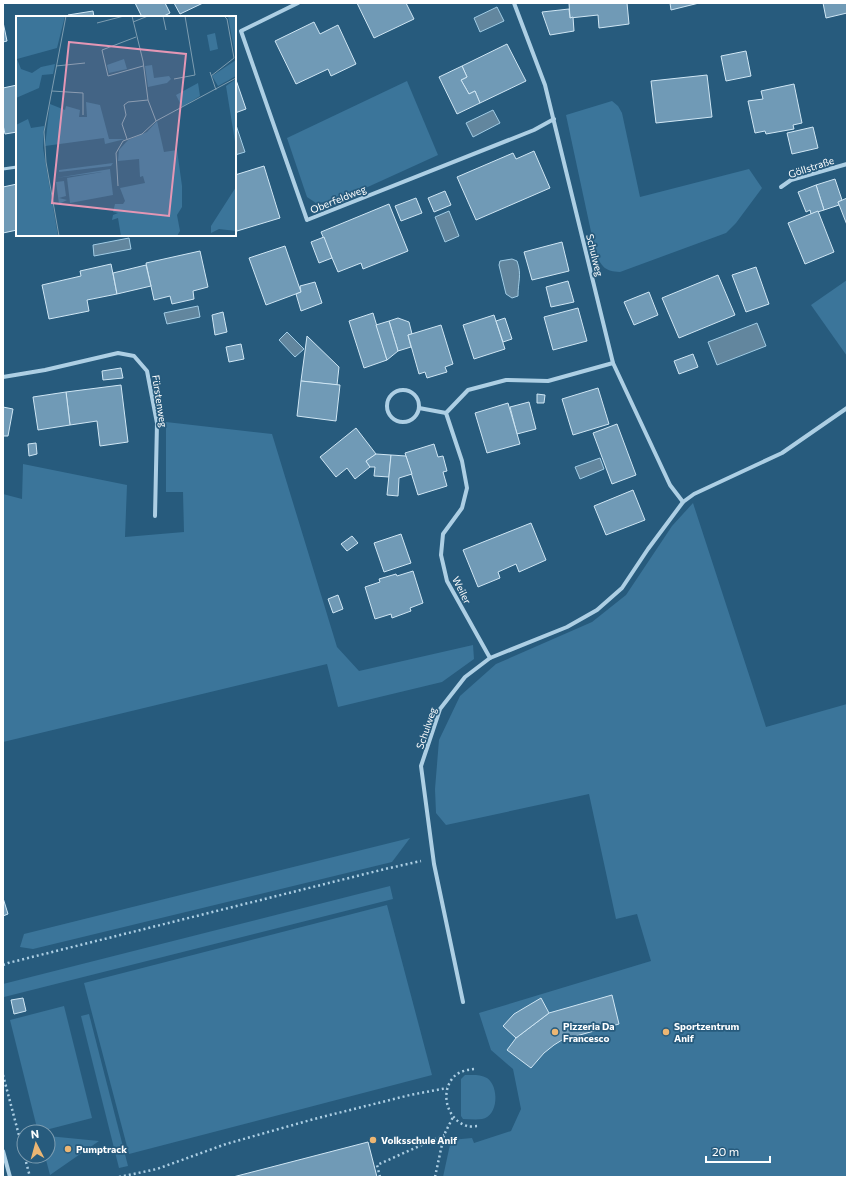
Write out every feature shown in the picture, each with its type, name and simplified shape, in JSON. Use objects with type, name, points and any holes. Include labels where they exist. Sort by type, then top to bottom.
[{"type":"street","name":"Oberfeldweg","points":[[298,3],[241,31],[307,220],[534,130],[554,119]]},
{"type":"street","name":"Schulweg","points":[[514,3],[545,85],[613,363],[670,485],[683,502]]},
{"type":"street","name":"Göllstraße","points":[[781,187],[791,180],[847,164]]},
{"type":"street","name":"Fürstenweg","points":[[3,377],[45,370],[118,353],[134,356],[147,371],[157,423],[155,516]]},
{"type":"street","points":[[419,408],[446,413],[468,390],[506,380],[548,381],[613,363]]},
{"type":"street","points":[[405,390],[414,394],[419,403],[419,408],[413,418],[403,422],[393,419],[389,415],[386,404],[391,395],[395,392],[405,390]]},
{"type":"street","name":"Schulweg","points":[[463,1002],[433,859],[422,766],[440,709],[465,677],[490,658],[566,627],[597,610],[622,588],[648,549],[683,502],[694,494],[782,453],[847,408]]},
{"type":"street","name":"Weiler","points":[[446,413],[462,461],[467,488],[462,508],[443,534],[441,555],[447,581],[490,658]]},
{"type":"street","points":[[3,1151],[10,1177]]},
{"type":"lane","points":[[3,169],[16,166]]},
{"type":"path","points":[[3,965],[385,869],[433,859]]},
{"type":"path","points":[[474,1069],[462,1071],[452,1079],[447,1088],[447,1107],[453,1117],[467,1126],[479,1126]]},
{"type":"path","points":[[3,1075],[30,1177]]},
{"type":"path","points":[[119,1177],[157,1169],[226,1144],[314,1119],[410,1095],[447,1088]]},
{"type":"path","points":[[435,1177],[444,1135],[453,1117]]},
{"type":"path","points":[[380,1177],[377,1165],[444,1135]]},
{"type":"shaded area","points":[[497,7],[504,21],[480,32],[474,18]]},
{"type":"shaded area","points":[[407,81],[438,155],[337,201],[316,203],[307,197],[287,138]]},
{"type":"shaded area","points":[[612,101],[618,106],[622,113],[640,197],[749,169],[762,188],[736,223],[726,233],[620,272],[608,270],[603,266],[596,255],[566,115]]},
{"type":"shaded area","points":[[493,110],[500,123],[473,137],[466,123]]},
{"type":"shaded area","points":[[236,125],[245,152],[236,155]]},
{"type":"shaded area","points":[[449,211],[459,236],[445,242],[435,217]]},
{"type":"shaded area","points":[[129,238],[131,249],[94,256],[93,245]]},
{"type":"shaded area","points":[[512,259],[517,261],[520,274],[518,296],[512,298],[506,294],[499,265],[500,261]]},
{"type":"shaded area","points":[[847,280],[847,356],[811,305]]},
{"type":"shaded area","points":[[198,306],[200,317],[167,324],[164,313]]},
{"type":"shaded area","points":[[757,323],[766,346],[717,365],[708,342]]},
{"type":"shaded area","points":[[287,332],[304,349],[295,357],[279,340]]},
{"type":"shaded area","points":[[166,422],[272,434],[337,647],[359,671],[473,645],[474,659],[442,682],[338,707],[327,664],[3,742],[3,494],[22,499],[23,464],[127,485],[125,537],[184,532],[183,492],[166,492]]},
{"type":"shaded area","points":[[600,458],[604,469],[580,479],[575,467]]},
{"type":"shaded area","points":[[693,503],[766,727],[847,704],[847,1177],[443,1177],[451,1140],[472,1138],[474,1143],[511,1131],[521,1109],[513,1069],[491,1050],[479,1013],[651,961],[637,914],[616,919],[589,794],[446,825],[436,813],[435,789],[439,740],[460,696],[496,664],[592,622],[626,595],[672,526]]},
{"type":"shaded area","points":[[410,838],[392,862],[33,949],[20,947],[24,934]]},
{"type":"shaded area","points":[[390,886],[393,899],[4,997],[3,984]]},
{"type":"shaded area","points":[[387,905],[432,1075],[129,1154],[84,983]]},
{"type":"shaded area","points":[[64,1006],[92,1118],[56,1127],[56,1124],[36,1124],[10,1020]]},
{"type":"shaded area","points":[[89,1014],[128,1166],[119,1168],[81,1016]]},
{"type":"shaded area","points":[[465,1075],[476,1075],[487,1078],[494,1087],[494,1107],[488,1117],[482,1119],[463,1119],[461,1116],[461,1079]]},
{"type":"shaded area","name":"Pumptrack","points":[[56,1137],[99,1141],[50,1175],[47,1164],[56,1164]]},
{"type":"building","points":[[135,3],[165,3],[170,13],[164,16],[142,16]]},
{"type":"building","points":[[174,3],[203,3],[180,14]]},
{"type":"building","points":[[357,3],[406,3],[414,19],[374,38]]},
{"type":"building","points":[[569,3],[627,3],[629,24],[599,28],[598,15],[570,18]]},
{"type":"building","points":[[670,3],[699,3],[671,10]]},
{"type":"building","points":[[823,3],[847,3],[847,13],[826,18]]},
{"type":"building","points":[[569,9],[570,18],[573,17],[574,31],[550,35],[542,12]]},
{"type":"building","points":[[93,11],[94,16],[68,16]]},
{"type":"building","points":[[3,22],[7,41],[3,42]]},
{"type":"building","points":[[314,22],[320,34],[338,25],[356,64],[331,76],[328,69],[296,84],[275,41]]},
{"type":"building","points":[[507,44],[526,81],[480,103],[475,91],[469,94],[461,80],[467,77],[462,66]]},
{"type":"building","points":[[746,51],[751,76],[726,81],[721,56]]},
{"type":"building","points":[[462,66],[467,77],[461,80],[469,94],[475,91],[480,103],[457,114],[439,77]]},
{"type":"building","points":[[707,75],[712,117],[656,123],[651,81]]},
{"type":"building","points":[[236,80],[246,109],[236,113]]},
{"type":"building","points":[[794,84],[802,123],[793,125],[794,129],[766,134],[765,131],[755,133],[748,101],[763,99],[761,91]]},
{"type":"building","points":[[16,85],[16,132],[5,134],[3,125],[3,88]]},
{"type":"building","points":[[813,127],[818,148],[792,154],[787,133]]},
{"type":"building","points":[[534,151],[550,188],[476,220],[457,177],[513,153],[516,159]]},
{"type":"building","points":[[264,166],[280,218],[237,231],[236,175]]},
{"type":"building","points":[[835,179],[842,200],[838,202],[839,205],[824,210],[816,185]]},
{"type":"building","points":[[16,184],[16,230],[3,233],[3,187]]},
{"type":"building","points":[[816,185],[824,210],[811,214],[810,210],[806,212],[798,192]]},
{"type":"building","points":[[445,191],[451,205],[434,212],[428,198]]},
{"type":"building","points":[[416,198],[422,213],[401,221],[395,206]]},
{"type":"building","points":[[847,198],[847,225],[838,202]]},
{"type":"building","points":[[389,204],[408,251],[363,269],[361,263],[338,272],[321,232]]},
{"type":"building","points":[[818,211],[834,252],[805,264],[788,223]]},
{"type":"building","points":[[324,237],[332,258],[319,263],[311,242]]},
{"type":"building","points":[[562,242],[569,271],[532,280],[524,252]]},
{"type":"building","points":[[285,246],[301,292],[266,305],[249,258]]},
{"type":"building","points":[[200,251],[208,287],[193,291],[194,299],[172,304],[170,296],[154,300],[146,263]]},
{"type":"building","points":[[111,264],[117,294],[87,300],[89,311],[49,319],[42,285],[81,276],[80,271]]},
{"type":"building","points":[[146,265],[151,286],[117,294],[113,273]]},
{"type":"building","points":[[756,267],[769,304],[746,312],[732,275]]},
{"type":"building","points":[[718,275],[735,315],[679,338],[662,298]]},
{"type":"building","points":[[568,281],[574,302],[551,307],[546,287]]},
{"type":"building","points":[[315,282],[322,303],[301,311],[296,294],[301,292],[300,286]]},
{"type":"building","points":[[649,292],[658,315],[634,325],[624,302]]},
{"type":"building","points":[[578,308],[587,341],[553,350],[544,317]]},
{"type":"building","points":[[223,312],[227,332],[215,335],[212,315]]},
{"type":"building","points":[[373,313],[387,360],[364,368],[349,321]]},
{"type":"building","points":[[494,315],[505,349],[474,359],[463,325]]},
{"type":"building","points":[[398,318],[409,322],[412,334],[408,335],[411,347],[398,351],[389,321]]},
{"type":"building","points":[[505,318],[512,339],[503,342],[496,321]]},
{"type":"building","points":[[389,321],[398,351],[387,360],[376,325]]},
{"type":"building","points":[[441,325],[453,364],[445,367],[447,372],[427,378],[425,372],[419,374],[408,335]]},
{"type":"building","points":[[307,336],[339,367],[337,385],[301,381]]},
{"type":"building","points":[[241,344],[244,359],[229,362],[226,347]]},
{"type":"building","points":[[693,354],[698,367],[679,374],[674,361]]},
{"type":"building","points":[[121,368],[123,378],[103,380],[102,371]]},
{"type":"building","points":[[301,381],[340,385],[336,421],[297,416]]},
{"type":"building","points":[[121,385],[128,442],[100,446],[97,421],[70,425],[66,392]]},
{"type":"building","points":[[598,388],[609,424],[573,435],[562,399]]},
{"type":"building","points":[[66,392],[70,425],[38,430],[33,397]]},
{"type":"building","points":[[537,394],[545,395],[544,403],[537,403]]},
{"type":"building","points":[[529,402],[536,429],[517,434],[510,407]]},
{"type":"building","points":[[508,403],[520,444],[487,453],[475,413]]},
{"type":"building","points":[[3,407],[13,409],[8,436],[3,436]]},
{"type":"building","points":[[617,424],[636,475],[612,484],[593,433]]},
{"type":"building","points":[[356,428],[376,454],[366,461],[370,467],[355,479],[347,468],[336,477],[320,457]]},
{"type":"building","points":[[36,443],[37,454],[29,456],[28,444]]},
{"type":"building","points":[[434,444],[438,457],[443,456],[447,471],[443,472],[447,486],[418,495],[405,453]]},
{"type":"building","points":[[376,454],[391,455],[389,477],[374,476],[375,467],[370,467],[366,461]]},
{"type":"building","points":[[391,455],[406,456],[412,474],[399,478],[398,496],[387,495]]},
{"type":"building","points":[[633,490],[645,520],[606,535],[594,506]]},
{"type":"building","points":[[531,523],[546,560],[519,572],[516,564],[498,572],[500,578],[478,587],[463,550]]},
{"type":"building","points":[[401,534],[411,563],[384,572],[374,543]]},
{"type":"building","points":[[352,536],[358,543],[347,551],[341,544]]},
{"type":"building","points":[[413,571],[423,603],[410,608],[411,611],[392,618],[391,614],[375,619],[365,587],[380,582],[379,579],[396,574],[397,576]]},
{"type":"building","points":[[338,595],[343,609],[333,613],[328,599]]},
{"type":"building","points":[[3,898],[8,914],[3,916]]},
{"type":"building","name":"Pizzeria Da Francesco","points":[[612,995],[619,1024],[562,1040],[544,1053],[531,1068],[507,1050],[516,1038],[549,1013]]},
{"type":"building","points":[[23,998],[26,1011],[14,1014],[11,1000]]},
{"type":"building","points":[[541,998],[549,1013],[516,1038],[503,1026],[514,1014]]},
{"type":"building","name":"Volksschule Anif","points":[[368,1142],[377,1177],[233,1177]]},
{"type":"place","name":"Pizzeria Da Francesco","points":[[555,1032]]},
{"type":"place","name":"Sportzentrum Anif","points":[[666,1032]]},
{"type":"place","name":"Volksschule Anif","points":[[373,1140]]},
{"type":"place","name":"Pumptrack","points":[[68,1149]]}]
